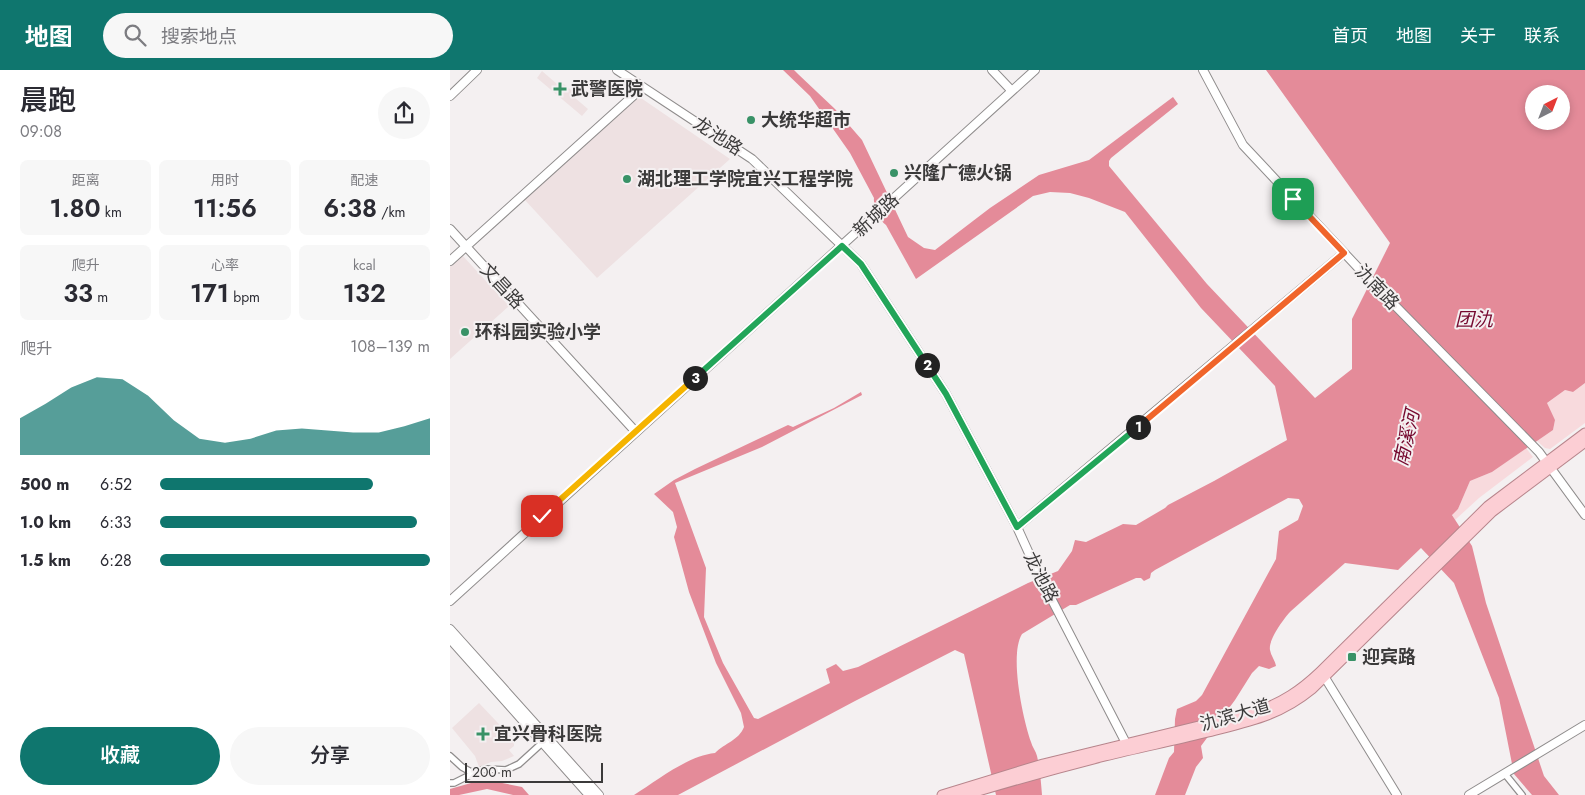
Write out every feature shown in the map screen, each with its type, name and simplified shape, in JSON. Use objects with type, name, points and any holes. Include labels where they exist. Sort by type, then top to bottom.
[{"type":"main road","name":"氿滨大道","points":[[1235,721],[1276,704],[1293,695],[1307,684],[1471,526],[1492,512],[1585,433]]},
{"type":"main road","name":"氿滨大道","points":[[1548,465],[1585,442]]},
{"type":"main road","name":"氿滨大道","points":[[942,795],[968,793],[985,785],[1044,768],[1235,721],[1266,717],[1281,710],[1298,700],[1324,676],[1433,563]]},
{"type":"street","points":[[450,89],[469,70]]},
{"type":"street","points":[[450,96],[476,70]]},
{"type":"street","name":"龙池路","points":[[617,70],[752,158],[861,264],[946,394],[1017,527],[1037,571],[1128,747]]},
{"type":"street","points":[[992,70],[1014,89]]},
{"type":"street","points":[[999,70],[1014,89]]},
{"type":"street","name":"新城路","points":[[450,601],[1034,70]]},
{"type":"street","name":"氿南路","points":[[1203,70],[1243,144],[1364,274],[1539,452],[1585,516]]},
{"type":"street","points":[[450,262],[643,87]]},
{"type":"street","name":"文昌路","points":[[450,229],[635,432]]},
{"type":"street","points":[[1017,527],[1344,253]]},
{"type":"street","points":[[450,629],[599,795]]},
{"type":"street","points":[[450,640],[589,795]]},
{"type":"street","points":[[1324,676],[1397,795]]},
{"type":"street","points":[[1469,795],[1585,725]]},
{"type":"street","points":[[450,756],[471,772],[506,770],[519,764],[542,743]]},
{"type":"street","points":[[450,783],[454,783],[477,771]]},
{"type":"street","points":[[1507,772],[1522,795]]},
{"type":"shaded area","name":"武警医院","points":[[542,71],[557,84],[560,81],[576,94],[574,97],[588,109],[582,116],[537,78]]},
{"type":"shaded area","name":"湖北理工学院宜兴工程学院","points":[[638,96],[730,159],[597,278],[524,199]]},
{"type":"shaded area","name":"环科园实验小学","points":[[462,255],[509,306],[450,359],[450,266]]},
{"type":"shaded area","points":[[1585,383],[1585,423],[1550,449],[1545,448],[1537,441],[1553,430],[1555,420],[1546,404],[1565,390],[1573,392]]},
{"type":"shaded area","points":[[1526,448],[1533,457],[1479,498],[1455,520],[1452,514],[1458,509],[1470,481],[1492,472]]},
{"type":"shaded area","name":"宜兴骨科医院","points":[[479,703],[514,740],[514,746],[509,750],[514,756],[479,767],[475,756],[452,728]]},
{"type":"water","name":"团氿","points":[[783,70],[794,70],[835,109],[862,140],[908,237],[924,248],[935,250],[990,208],[1039,175],[1089,160],[1173,97],[1178,104],[1111,158],[1109,166],[1207,284],[1315,398],[1352,369],[1352,319],[1390,243],[1266,70],[1585,70],[1585,383],[1573,392],[1565,390],[1547,403],[1555,420],[1553,430],[1492,472],[1470,481],[1458,509],[1452,515],[1472,546],[1486,603],[1544,776],[1559,795],[1532,795],[1514,774],[1499,698],[1454,583],[1421,548],[1398,570],[1345,563],[1291,611],[1277,629],[1271,641],[1271,652],[1276,666],[1269,669],[1259,666],[1252,673],[1235,700],[1201,746],[1203,758],[1196,767],[1185,795],[1155,795],[1169,758],[1174,752],[1177,709],[1196,701],[1202,695],[1276,559],[1279,531],[1298,520],[1303,506],[1299,499],[1288,498],[1155,570],[1151,573],[1150,578],[1144,581],[1141,578],[1136,578],[1076,605],[1070,605],[1022,634],[1018,644],[1017,671],[1021,703],[1028,732],[1037,756],[1042,795],[996,795],[964,654],[955,650],[678,795],[634,795],[683,764],[704,755],[715,753],[739,735],[744,727],[741,713],[716,663],[689,592],[674,537],[677,527],[673,512],[654,494],[674,480],[788,425],[793,427],[834,408],[861,392],[862,395],[762,447],[675,483],[706,568],[704,617],[723,663],[754,718],[758,719],[830,683],[826,669],[836,664],[843,671],[858,667],[1028,583],[1058,571],[1072,551],[1075,540],[1086,542],[1123,524],[1136,525],[1168,505],[1287,440],[1275,386],[1201,308],[1125,212],[1070,193],[1050,192],[1033,196],[916,279],[886,225],[879,217],[874,205],[874,198],[850,153],[810,96]]},
{"type":"water","points":[[478,781],[492,781],[522,787],[529,795],[513,795],[487,789],[450,795],[450,789]]},
{"type":"place","name":"武警医院","points":[[560,89]]},
{"type":"place","name":"大统华超市","points":[[751,120]]},
{"type":"place","name":"兴隆广德火锅","points":[[894,173]]},
{"type":"place","name":"湖北理工学院宜兴工程学院","points":[[627,179]]},
{"type":"place","name":"环科园实验小学","points":[[465,332]]},
{"type":"place","name":"迎宾路","points":[[1352,657]]},
{"type":"place","name":"宜兴骨科医院","points":[[483,734]]},
{"type":"route","points":[[542,516],[842,246],[861,264],[946,394],[1017,527],[1344,253],[1293,199]]},
{"type":"water label","name":"南溪河","points":[[1406,438]]}]
